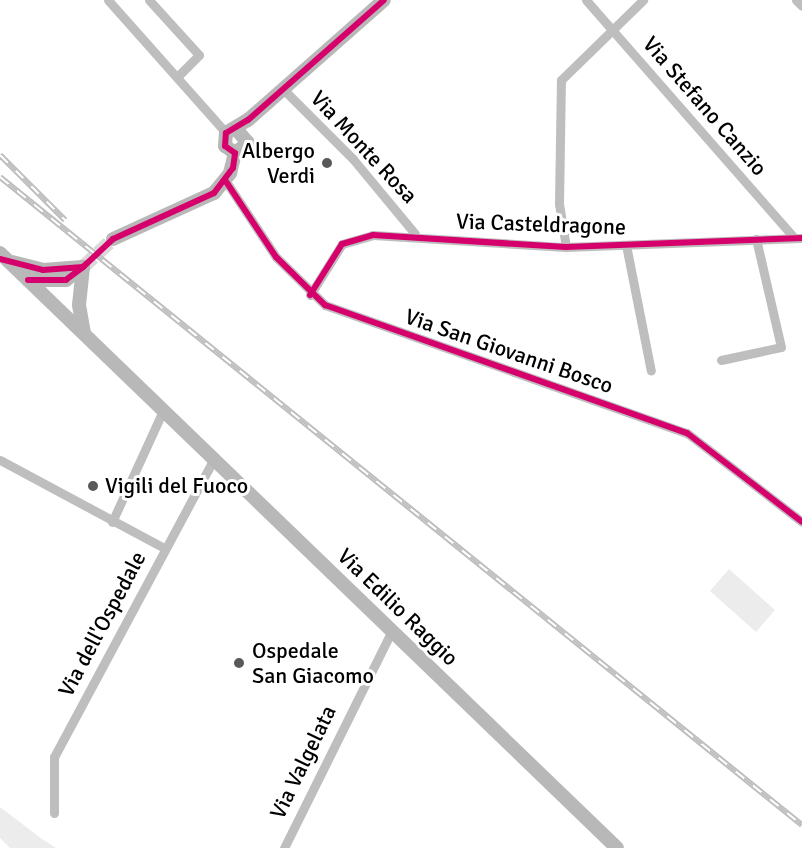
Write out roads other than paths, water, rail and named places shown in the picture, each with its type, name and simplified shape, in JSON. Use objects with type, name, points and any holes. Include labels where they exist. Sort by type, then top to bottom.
[{"type":"main road","points":[[235,153],[225,146],[236,132],[384,0]]},
{"type":"main road","points":[[113,239],[202,200],[228,184],[235,153],[246,147],[236,132]]},
{"type":"main road","points":[[1,256],[43,270],[83,267]]},
{"type":"main road","name":"Via Edilio Raggio","points":[[1,256],[84,333],[147,400],[392,630],[617,848]]},
{"type":"main road","points":[[28,280],[66,280],[83,267]]},
{"type":"main road","points":[[83,267],[79,305],[84,333]]},
{"type":"street","points":[[108,0],[178,76],[236,132]]},
{"type":"street","points":[[149,0],[199,55],[178,76]]},
{"type":"street","name":"Via Stefano Canzio","points":[[586,0],[798,238]]},
{"type":"street","points":[[566,247],[559,204],[561,80],[643,0]]},
{"type":"street","points":[[796,0],[802,6]]},
{"type":"street","name":"Via Monte Rosa","points":[[283,89],[352,159],[415,234]]},
{"type":"street","points":[[228,184],[310,295]]},
{"type":"street","name":"Via Casteldragone","points":[[310,295],[342,244],[415,234],[566,247],[798,238]]},
{"type":"street","points":[[721,360],[782,347],[756,239]]},
{"type":"street","points":[[626,245],[651,371]]},
{"type":"street","name":"Via San Giovanni Bosco","points":[[310,295],[687,433],[802,522]]},
{"type":"street","points":[[112,522],[162,413]]},
{"type":"street","points":[[0,460],[112,522],[165,548]]},
{"type":"street","name":"Via dell'Ospedale","points":[[54,813],[54,757],[213,460]]},
{"type":"street","name":"Via Valgelata","points":[[284,848],[392,630]]},
{"type":"tunnel","points":[[83,267],[113,239]]},
{"type":"railway","points":[[0,155],[65,220]]},
{"type":"railway","points":[[0,177],[802,825]]},
{"type":"place","name":"Albergo Verdi","points":[[327,163]]},
{"type":"place","name":"Vigili del Fuoco","points":[[93,486]]},
{"type":"place","name":"Ospedale San Giacomo","points":[[239,663]]}]
